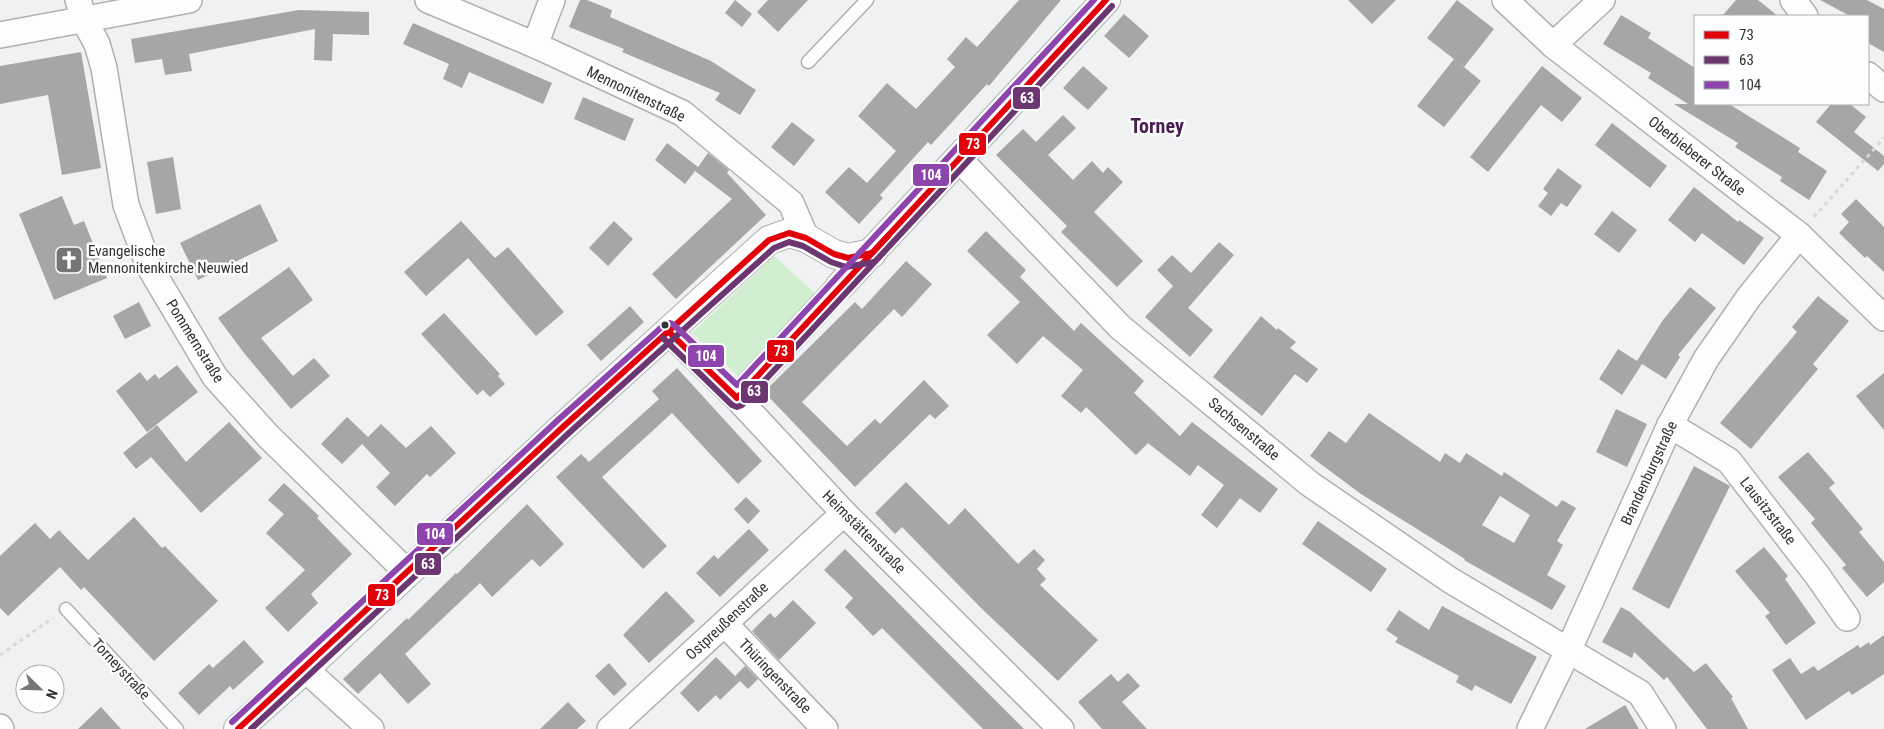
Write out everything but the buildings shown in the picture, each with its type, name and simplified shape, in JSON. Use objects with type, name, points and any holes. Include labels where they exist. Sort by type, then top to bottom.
[{"type":"street","points":[[0,35],[81,10],[189,0]]},
{"type":"street","name":"Mennonitenstraße","points":[[428,0],[535,45],[682,113],[791,203],[806,238]]},
{"type":"street","points":[[535,45],[552,0]]},
{"type":"street","points":[[737,398],[1106,0]]},
{"type":"street","name":"Oberbieberer Straße","points":[[1505,0],[1553,45],[1799,235],[1884,318]]},
{"type":"street","points":[[1553,45],[1602,0]]},
{"type":"street","points":[[1793,0],[1804,15]]},
{"type":"street","name":"Pommernstraße","points":[[81,10],[97,44],[104,68],[126,205],[148,266],[215,377],[268,436],[407,572]]},
{"type":"street","points":[[1869,76],[1884,89]]},
{"type":"street","name":"Sachsenstraße","points":[[959,160],[1120,327],[1310,484],[1450,580],[1569,649],[1640,693],[1664,729]]},
{"type":"street","points":[[238,729],[305,670],[407,572],[769,240],[789,233],[806,238],[834,254],[848,258],[872,253]]},
{"type":"street","name":"Brandenburgstraße","points":[[1530,729],[1569,649],[1670,425],[1706,359],[1749,298],[1799,235]]},
{"type":"street","name":"Heimstättenstraße","points":[[669,332],[737,398],[844,514],[1062,729]]},
{"type":"street","name":"Lausitzstraße","points":[[1670,425],[1729,461],[1811,567],[1847,618]]},
{"type":"street","name":"Ostpreußenstraße","points":[[610,729],[844,514]]},
{"type":"street","name":"Thüringenstraße","points":[[725,624],[825,729]]},
{"type":"street","points":[[305,670],[371,729]]},
{"type":"lane","points":[[808,62],[867,0]]},
{"type":"lane","name":"Torneystraße","points":[[66,609],[176,729]]},
{"type":"path","points":[[1799,235],[1884,138]]},
{"type":"path","points":[[0,655],[66,609]]},
{"type":"green space","points":[[774,256],[820,298],[743,381],[692,333]]},
{"type":"transit line","name":"104","points":[[232,722],[558,420],[664,325],[670,323],[674,325],[737,385],[1094,0]]},
{"type":"transit line","name":"73","points":[[238,729],[564,426],[769,240],[789,233],[806,238],[834,254],[848,258],[872,253],[1106,0]]},
{"type":"transit line","name":"63","points":[[663,338],[732,405],[737,407],[742,405],[1112,6]]},
{"type":"transit line","name":"73","points":[[669,332],[737,398],[889,235]]},
{"type":"transit line","name":"63","points":[[251,729],[570,432],[774,248],[789,242],[803,246],[831,262],[846,267],[874,262]]},
{"type":"place","name":"Evangelische Mennonitenkirche Neuwied","points":[[69,260]]},
{"type":"district","name":"Torney","points":[[1157,126]]}]
